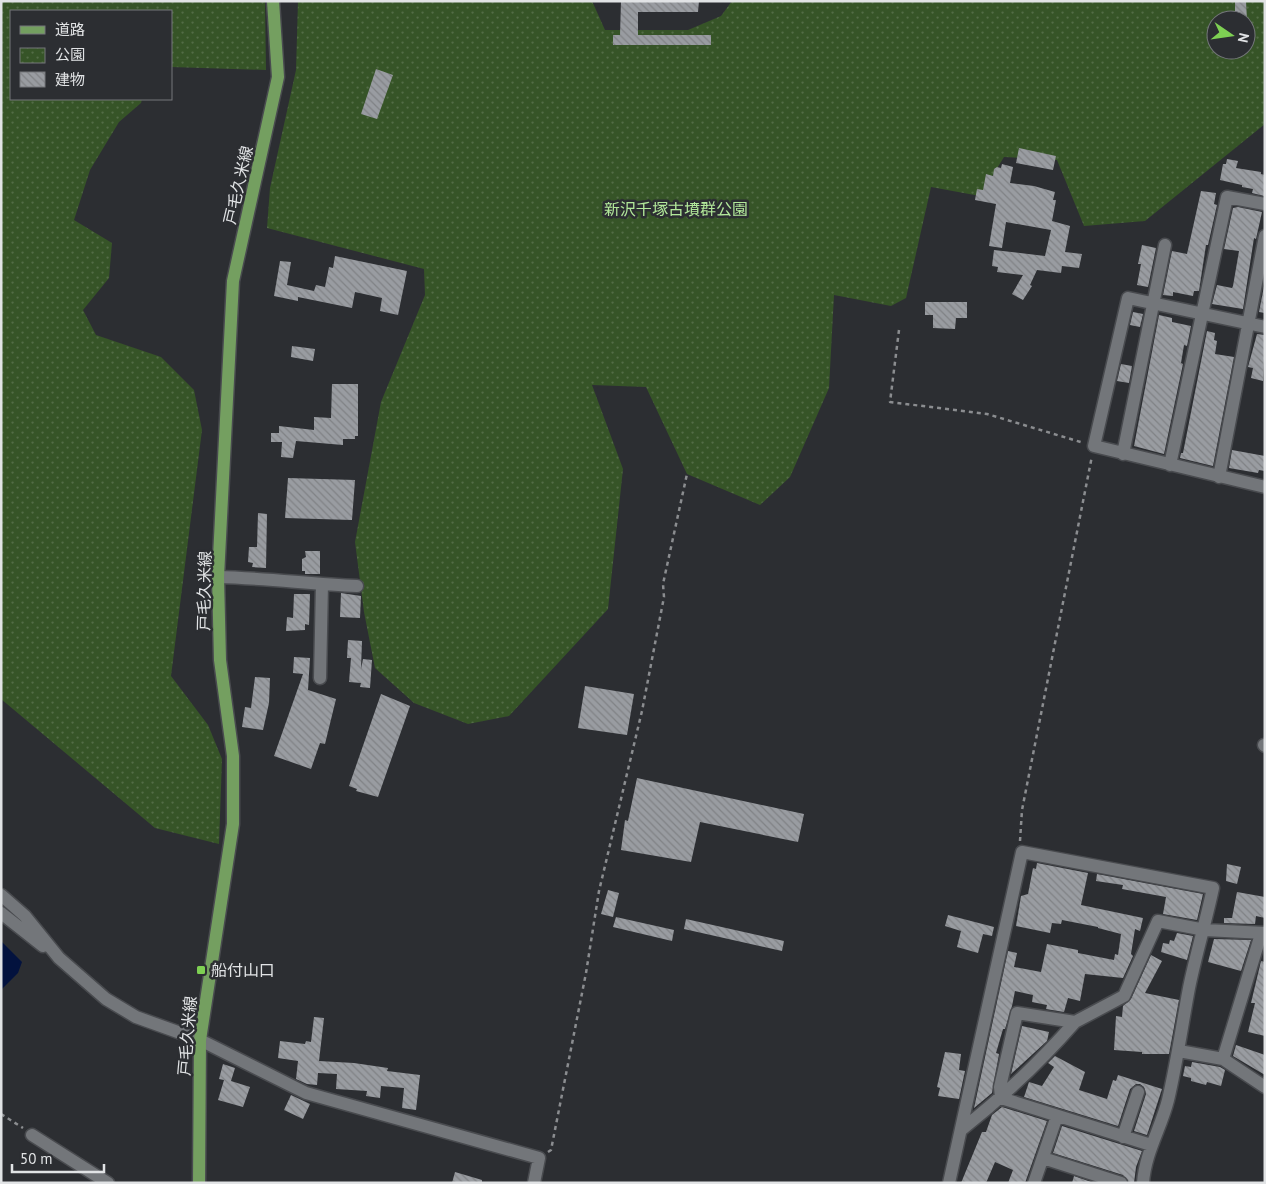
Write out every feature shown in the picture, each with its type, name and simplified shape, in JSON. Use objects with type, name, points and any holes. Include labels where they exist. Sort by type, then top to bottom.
[{"type":"main road","name":"戸毛久米線","points":[[199,1183],[200,1040],[233,824],[234,756],[220,660],[218,576],[234,281],[278,77],[273,1]]},
{"type":"street","points":[[1170,465],[1227,197],[1265,204]]},
{"type":"street","points":[[1219,477],[1265,236]]},
{"type":"street","points":[[1122,454],[1165,245]]},
{"type":"street","points":[[1265,327],[1128,298],[1094,446],[1265,487]]},
{"type":"street","points":[[218,576],[357,586]]},
{"type":"street","points":[[320,678],[322,584]]},
{"type":"street","points":[[949,1183],[1022,852],[1213,888],[1205,930],[1190,987],[1179,1051],[1167,1102],[1151,1145],[1144,1170],[1143,1183]]},
{"type":"street","points":[[1,896],[24,916],[59,958]]},
{"type":"street","points":[[1,913],[59,958],[106,1000],[136,1018],[200,1040],[306,1093],[539,1158],[534,1183]]},
{"type":"street","points":[[961,1130],[1001,1098],[1042,1059],[1075,1022],[1124,996],[1158,922],[1205,930],[1263,933],[1223,1059]]},
{"type":"street","points":[[1001,1098],[1000,1087],[1017,1013],[1075,1022]]},
{"type":"street","points":[[1179,1051],[1223,1059],[1265,1087]]},
{"type":"street","points":[[1123,1137],[1138,1092]]},
{"type":"street","points":[[1001,1098],[1151,1145]]},
{"type":"street","points":[[1034,1183],[1057,1116]]},
{"type":"street","points":[[32,1134],[108,1183]]},
{"type":"street","points":[[1043,1158],[1121,1183]]},
{"type":"path","points":[[898,330],[890,402],[987,414],[1094,446],[1022,810],[1019,848],[1022,852]]},
{"type":"path","points":[[539,1158],[551,1150],[586,973],[599,891],[642,711],[664,597],[663,584],[687,474]]},
{"type":"path","points":[[1,1114],[32,1134]]},
{"type":"green space","points":[[1,1],[265,1],[266,70],[172,67],[172,10],[10,10],[10,100],[142,100],[141,103],[119,122],[90,170],[74,220],[112,243],[109,278],[83,310],[96,335],[161,357],[194,390],[202,430],[171,676],[208,725],[222,759],[219,844],[155,828],[1,699]]},
{"type":"green space","name":"新沢千塚古墳群公園","points":[[298,1],[592,1],[605,30],[688,30],[721,16],[732,1],[1265,1],[1265,124],[1145,221],[1084,226],[1057,160],[1004,157],[980,196],[931,187],[906,298],[891,306],[834,295],[829,388],[790,477],[760,505],[687,474],[646,387],[592,385],[623,469],[608,609],[509,716],[468,724],[414,703],[375,668],[364,612],[355,542],[381,402],[425,295],[424,269],[267,228],[270,188],[296,70]]},
{"type":"water","points":[[1,941],[22,962],[18,973],[1,990]]},
{"type":"building","points":[[621,1],[699,1],[698,12],[638,12],[638,35],[711,35],[711,45],[613,45],[613,35],[620,35]]},
{"type":"building","points":[[1235,1],[1246,1],[1246,10],[1235,10]]},
{"type":"building","points":[[376,69],[393,75],[377,119],[361,114]]},
{"type":"building","points":[[1019,148],[1056,156],[1053,170],[1016,163]]},
{"type":"building","points":[[1227,159],[1238,161],[1236,168],[1261,172],[1261,174],[1265,175],[1264,196],[1252,193],[1253,189],[1242,187],[1242,185],[1220,180],[1223,164],[1226,164]]},
{"type":"building","points":[[1002,164],[1013,167],[1010,183],[1034,186],[1055,192],[1053,200],[1056,200],[1052,221],[1070,226],[1065,252],[1082,254],[1079,268],[1062,266],[1061,273],[1037,270],[1030,285],[1032,286],[1023,300],[1012,294],[1023,275],[997,272],[998,267],[992,266],[994,250],[1045,256],[1051,230],[1006,222],[1002,248],[989,246],[996,204],[975,200],[977,189],[983,190],[986,174],[993,176],[994,169],[997,167],[1001,168]]},
{"type":"building","points":[[1201,191],[1216,193],[1214,204],[1217,205],[1208,245],[1206,245],[1199,291],[1194,291],[1193,296],[1173,292],[1173,296],[1163,295],[1172,251],[1187,254]]},
{"type":"building","points":[[1238,207],[1262,212],[1256,239],[1254,238],[1243,309],[1212,304],[1217,285],[1232,288],[1233,286],[1239,251],[1224,249],[1233,208]]},
{"type":"building","points":[[1142,245],[1156,248],[1148,287],[1137,285],[1141,264],[1138,264]]},
{"type":"building","points":[[335,256],[407,271],[398,315],[380,311],[382,298],[355,292],[352,308],[298,297],[298,301],[274,296],[280,261],[291,262],[287,285],[314,291],[316,285],[325,287],[329,267],[333,268]]},
{"type":"building","points":[[1265,281],[1265,313],[1259,312]]},
{"type":"building","points":[[925,302],[967,302],[967,318],[956,318],[955,329],[933,328],[933,315],[925,315]]},
{"type":"building","points":[[1133,312],[1143,314],[1140,327],[1130,325]]},
{"type":"building","points":[[1159,315],[1172,318],[1172,322],[1191,326],[1187,346],[1184,345],[1181,363],[1183,364],[1164,454],[1134,446]]},
{"type":"building","points":[[1207,331],[1215,333],[1214,340],[1217,341],[1215,354],[1234,357],[1213,466],[1180,458],[1181,453],[1183,453]]},
{"type":"building","points":[[1257,334],[1265,335],[1263,381],[1251,378],[1253,368],[1248,367]]},
{"type":"building","points":[[292,346],[315,349],[313,361],[291,357]]},
{"type":"building","points":[[1121,364],[1132,366],[1129,383],[1117,381]]},
{"type":"building","points":[[332,384],[358,384],[358,436],[355,436],[355,439],[343,439],[343,445],[296,441],[293,458],[281,457],[282,442],[271,442],[271,433],[279,433],[279,426],[314,430],[314,417],[331,418]]},
{"type":"building","points":[[1232,450],[1265,456],[1265,471],[1259,470],[1258,473],[1229,468]]},
{"type":"building","points":[[288,478],[355,480],[352,520],[285,518]]},
{"type":"building","points":[[258,513],[267,514],[266,568],[252,567],[253,563],[248,562],[249,547],[257,547]]},
{"type":"building","points":[[305,551],[320,551],[320,574],[305,574],[305,571],[302,571],[302,559],[306,557]]},
{"type":"building","points":[[341,593],[361,596],[360,618],[340,617]]},
{"type":"building","points":[[294,594],[310,594],[309,625],[305,624],[305,630],[286,631],[287,617],[293,618]]},
{"type":"building","points":[[348,640],[362,641],[361,669],[363,659],[372,660],[370,688],[360,687],[361,683],[349,682],[351,658],[347,658]]},
{"type":"building","points":[[294,657],[310,658],[308,690],[336,699],[325,744],[320,743],[311,769],[274,756],[303,674],[293,673]]},
{"type":"building","points":[[255,677],[270,678],[269,703],[263,730],[242,727],[245,707],[251,708]]},
{"type":"building","points":[[585,686],[634,694],[627,735],[578,728]]},
{"type":"building","points":[[381,694],[410,706],[378,797],[356,791],[357,789],[349,786]]},
{"type":"building","points":[[637,778],[804,814],[798,842],[700,822],[691,862],[621,850],[625,820],[628,821]]},
{"type":"building","points":[[1037,863],[1088,873],[1081,905],[1143,918],[1140,931],[1135,929],[1131,954],[1133,956],[1123,978],[1085,974],[1080,1001],[1068,998],[1064,1012],[1046,1009],[1047,1005],[1032,1002],[1033,995],[1015,991],[1005,1029],[1003,1029],[996,1053],[999,1054],[992,1093],[974,1108],[1008,951],[1017,953],[1014,967],[1041,972],[1047,944],[1078,950],[1078,953],[1114,960],[1115,954],[1118,955],[1121,934],[1098,927],[1062,920],[1061,924],[1052,923],[1050,933],[1016,926],[1021,896],[1028,894],[1033,868],[1036,869]]},
{"type":"building","points":[[1227,864],[1241,867],[1237,884],[1226,881]]},
{"type":"building","points":[[1097,874],[1203,894],[1197,920],[1163,914],[1166,897],[1122,889],[1123,885],[1096,881]]},
{"type":"building","points":[[608,890],[619,893],[613,917],[601,914]]},
{"type":"building","points":[[1237,892],[1265,897],[1265,918],[1256,916],[1255,924],[1224,923],[1224,918],[1232,918]]},
{"type":"building","points":[[948,915],[994,927],[992,936],[983,934],[978,953],[957,947],[961,931],[945,926]]},
{"type":"building","points":[[616,917],[674,930],[672,941],[613,927]]},
{"type":"building","points":[[686,919],[784,941],[782,951],[684,929]]},
{"type":"building","points":[[1177,933],[1193,936],[1187,960],[1161,952],[1163,943],[1169,944],[1170,940],[1174,941]]},
{"type":"building","points":[[1214,939],[1251,940],[1241,971],[1208,962]]},
{"type":"building","points":[[1151,955],[1162,961],[1145,993],[1179,1000],[1169,1054],[1142,1054],[1142,1052],[1114,1050],[1116,1016],[1122,1017],[1123,1006],[1131,999]]},
{"type":"building","points":[[1261,961],[1265,962],[1265,1036],[1248,1032],[1255,1003],[1251,1003]]},
{"type":"building","points":[[314,1017],[324,1018],[319,1061],[354,1063],[388,1068],[387,1071],[420,1075],[416,1110],[402,1108],[404,1088],[381,1086],[380,1098],[366,1096],[367,1091],[336,1089],[337,1074],[318,1073],[317,1085],[307,1084],[296,1079],[298,1061],[278,1058],[280,1041],[305,1044],[306,1041],[311,1042]]},
{"type":"building","points":[[1022,1026],[1049,1032],[1047,1041],[1011,1074]]},
{"type":"building","points":[[1236,1045],[1265,1055],[1265,1075],[1233,1056]]},
{"type":"building","points":[[945,1052],[961,1054],[959,1070],[965,1071],[959,1099],[938,1096],[940,1088],[937,1087]]},
{"type":"building","points":[[1055,1056],[1085,1072],[1079,1090],[1107,1099],[1113,1080],[1116,1081],[1118,1075],[1162,1089],[1147,1135],[1134,1131],[1146,1094],[1144,1087],[1140,1084],[1136,1084],[1130,1089],[1118,1126],[1024,1097],[1029,1082],[1042,1086],[1054,1067],[1048,1063]]},
{"type":"building","points":[[1192,1062],[1220,1067],[1225,1070],[1221,1086],[1207,1082],[1206,1085],[1191,1081],[1191,1078],[1183,1076],[1185,1066],[1191,1067]]},
{"type":"building","points":[[223,1064],[235,1068],[231,1081],[250,1087],[243,1107],[218,1100],[224,1080],[219,1079]]},
{"type":"building","points":[[291,1095],[310,1104],[303,1119],[284,1110]]},
{"type":"building","points":[[1002,1107],[1047,1121],[1025,1183],[1008,1183],[1013,1170],[995,1162],[986,1183],[961,1183],[982,1132],[986,1132],[992,1115]]},
{"type":"building","points":[[1062,1126],[1142,1151],[1136,1167],[1134,1183],[1129,1183],[1123,1175],[1053,1153]]},
{"type":"building","points":[[455,1172],[482,1180],[482,1183],[452,1183]]},
{"type":"building","points":[[1074,1176],[1094,1183],[1072,1183]]},
{"type":"place","name":"船付山口","points":[[201,970]]}]
